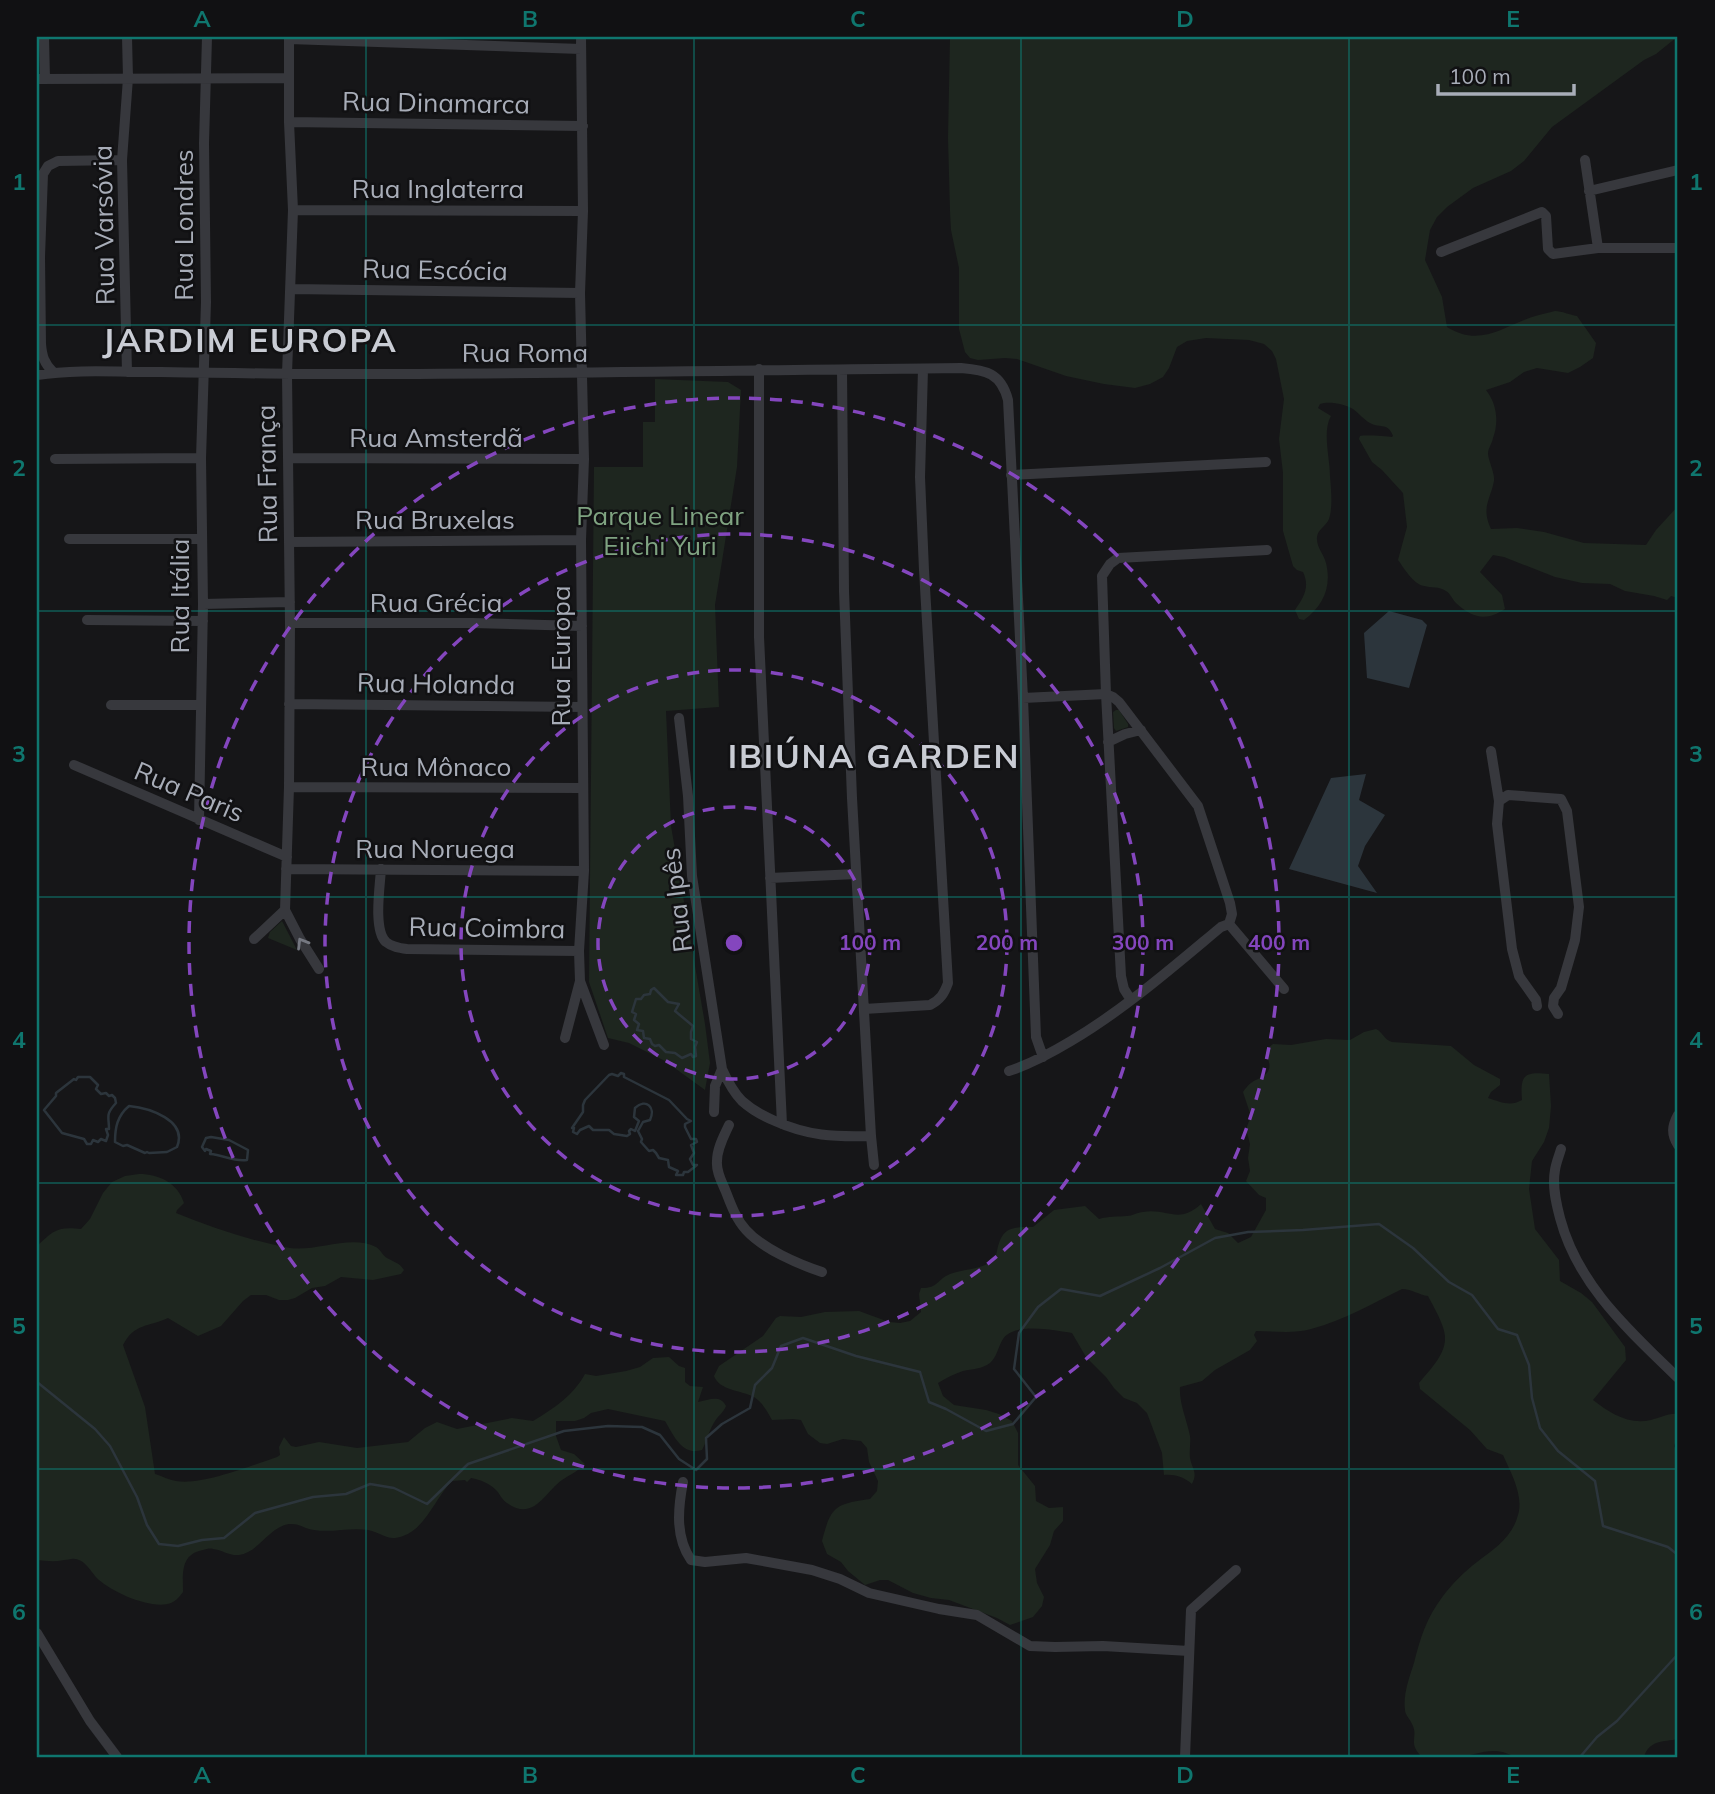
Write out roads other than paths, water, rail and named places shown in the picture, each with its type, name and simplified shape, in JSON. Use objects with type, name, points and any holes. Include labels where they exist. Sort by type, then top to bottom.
[{"type":"street","points":[[44,37],[41,79],[289,78]]},
{"type":"street","name":"Rua Varsóvia","points":[[127,37],[128,78],[122,160],[127,372]]},
{"type":"street","name":"Rua Londres","points":[[205,373],[204,143],[207,37]]},
{"type":"street","name":"Rua Europa","points":[[565,1038],[580,981],[584,871],[581,37]]},
{"type":"street","points":[[289,38],[582,49]]},
{"type":"street","name":"Rua França","points":[[289,38],[293,210],[287,374],[290,623],[285,910],[319,969]]},
{"type":"street","name":"Rua Dinamarca","points":[[289,122],[583,126]]},
{"type":"street","points":[[53,372],[46,365],[41,344],[43,174],[48,166],[58,161],[122,160]]},
{"type":"street","points":[[1585,160],[1598,248]]},
{"type":"street","points":[[1590,191],[1678,170]]},
{"type":"street","name":"Rua Inglaterra","points":[[293,210],[583,211]]},
{"type":"street","points":[[1441,252],[1542,212],[1546,216],[1548,249],[1553,254],[1598,248],[1678,248]]},
{"type":"street","name":"Rua Escócia","points":[[291,289],[580,293]]},
{"type":"street","points":[[758,369],[759,637],[782,1124]]},
{"type":"street","name":"Rua Roma","points":[[37,375],[53,372],[582,374],[758,369],[982,370],[996,377],[1008,400],[1012,475]]},
{"type":"street","points":[[864,1009],[930,1005],[938,1001],[948,983],[920,477],[923,369]]},
{"type":"street","points":[[842,370],[844,591],[856,874],[874,1165]]},
{"type":"street","name":"Rua Itália","points":[[199,820],[203,604],[201,458],[205,373]]},
{"type":"street","points":[[55,459],[201,458]]},
{"type":"street","name":"Rua Amsterdã","points":[[289,458],[583,459]]},
{"type":"street","points":[[1043,1057],[1036,1037],[1012,475],[1266,462]]},
{"type":"street","points":[[69,539],[201,539]]},
{"type":"street","name":"Rua Bruxelas","points":[[289,542],[581,540]]},
{"type":"street","points":[[1131,1000],[1124,989],[1121,976],[1101,580],[1110,564],[1118,558],[1267,550]]},
{"type":"street","points":[[203,604],[290,602]]},
{"type":"street","points":[[87,620],[202,621]]},
{"type":"street","name":"Rua Grécia","points":[[290,623],[582,626]]},
{"type":"street","points":[[1009,1071],[1043,1057],[1087,1031],[1228,924],[1232,914],[1198,806],[1119,702],[1106,694],[1023,698]]},
{"type":"street","name":"Rua Holanda","points":[[289,704],[582,707]]},
{"type":"street","points":[[111,705],[200,705]]},
{"type":"street","name":"Rua Ipês","points":[[679,718],[688,796],[692,876],[722,1069],[730,1086],[742,1101],[754,1111],[782,1124],[814,1135],[871,1136]]},
{"type":"street","points":[[1108,743],[1125,734],[1141,730]]},
{"type":"street","points":[[1491,751],[1499,801],[1497,824],[1512,949],[1519,976],[1536,1000],[1537,1006]]},
{"type":"street","name":"Rua Paris","points":[[74,765],[287,857]]},
{"type":"street","name":"Rua Mônaco","points":[[289,788],[583,788]]},
{"type":"street","points":[[1499,801],[1508,795],[1554,797],[1561,799],[1567,811],[1579,907],[1575,940],[1561,988],[1554,998],[1553,1006],[1558,1014]]},
{"type":"street","name":"Rua Noruega","points":[[286,869],[584,871]]},
{"type":"street","name":"Rua Coimbra","points":[[381,869],[379,927],[386,943],[394,947],[579,951]]},
{"type":"street","points":[[770,878],[856,874]]},
{"type":"street","points":[[254,939],[285,910]]},
{"type":"street","points":[[1228,924],[1284,989]]},
{"type":"street","name":"Rua Europa","points":[[580,981],[604,1045]]},
{"type":"street","points":[[714,1112],[715,1086],[722,1069]]},
{"type":"street","points":[[1678,1115],[1672,1126],[1678,1145]]},
{"type":"street","points":[[729,1125],[718,1151],[717,1162],[719,1174],[739,1221],[758,1241],[822,1272]]},
{"type":"street","points":[[1561,1149],[1554,1188],[1562,1224],[1575,1259],[1612,1312],[1678,1378]]},
{"type":"street","points":[[684,1482],[679,1504],[679,1527],[683,1548],[691,1560],[705,1562],[746,1558],[812,1570],[840,1579],[869,1593],[977,1615],[1030,1646],[1103,1646],[1189,1651]]},
{"type":"street","points":[[1185,1757],[1191,1610],[1236,1570]]},
{"type":"street","points":[[37,1633],[90,1721],[117,1757]]},
{"type":"waterway","points":[[654,988],[668,1002],[679,1004],[675,1011],[693,1026],[691,1039],[697,1042],[696,1056],[691,1054],[682,1058],[675,1053],[666,1052],[659,1045],[652,1044],[650,1039],[644,1038],[643,1031],[637,1030],[639,1024],[634,1020],[636,1014],[632,1012],[636,999],[650,994],[654,988]]},
{"type":"waterway","points":[[621,1073],[669,1100],[691,1121],[685,1124],[685,1127],[691,1139],[696,1139],[697,1142],[691,1145],[694,1153],[690,1159],[693,1165],[697,1165],[688,1172],[676,1175],[678,1171],[669,1167],[668,1160],[659,1158],[641,1142],[638,1131],[643,1122],[650,1120],[652,1111],[649,1105],[643,1104],[635,1108],[634,1117],[639,1121],[635,1131],[631,1129],[627,1136],[614,1134],[609,1130],[593,1130],[589,1126],[577,1134],[573,1132],[572,1128],[583,1112],[585,1100],[609,1075],[618,1076],[621,1073]]},
{"type":"waterway","points":[[78,1077],[90,1077],[98,1085],[96,1089],[101,1094],[106,1093],[115,1098],[116,1103],[108,1116],[106,1141],[93,1140],[91,1144],[87,1144],[84,1139],[62,1133],[44,1110],[56,1093],[78,1077]]},
{"type":"waterway","points":[[129,1106],[165,1117],[177,1129],[177,1147],[167,1152],[145,1153],[115,1142],[118,1122],[129,1106]]},
{"type":"waterway","points":[[211,1137],[229,1140],[248,1150],[247,1160],[210,1154],[211,1151],[206,1149],[205,1151],[202,1147],[206,1138],[211,1137]]},
{"type":"waterway","points":[[37,1382],[95,1429],[110,1446],[137,1497],[147,1525],[159,1544],[178,1546],[224,1538],[255,1513],[313,1497],[346,1494],[370,1484],[394,1488],[427,1504],[468,1464],[564,1431],[608,1426],[642,1427],[660,1435],[679,1459],[696,1470],[707,1459],[706,1438],[722,1424],[750,1408],[755,1385],[772,1368],[781,1346],[803,1338],[856,1356],[920,1372],[929,1402],[986,1431],[1013,1424],[1036,1397],[1014,1369],[1019,1333],[1038,1307],[1061,1289],[1100,1296],[1215,1238],[1248,1232],[1379,1224],[1413,1248],[1449,1282],[1472,1295],[1498,1329],[1517,1335],[1529,1365],[1532,1398],[1540,1428],[1558,1451],[1595,1481],[1603,1526],[1668,1547],[1678,1555]]},
{"type":"waterway","points":[[1580,1757],[1678,1654]]},
{"type":"district","name":"JARDIM EUROPA","points":[[250,340]]},
{"type":"district","name":"IBIÚNA GARDEN","points":[[874,756]]},
{"type":"park label","name":"Parque Linear Eiichi Yuri","points":[[660,531]]}]
